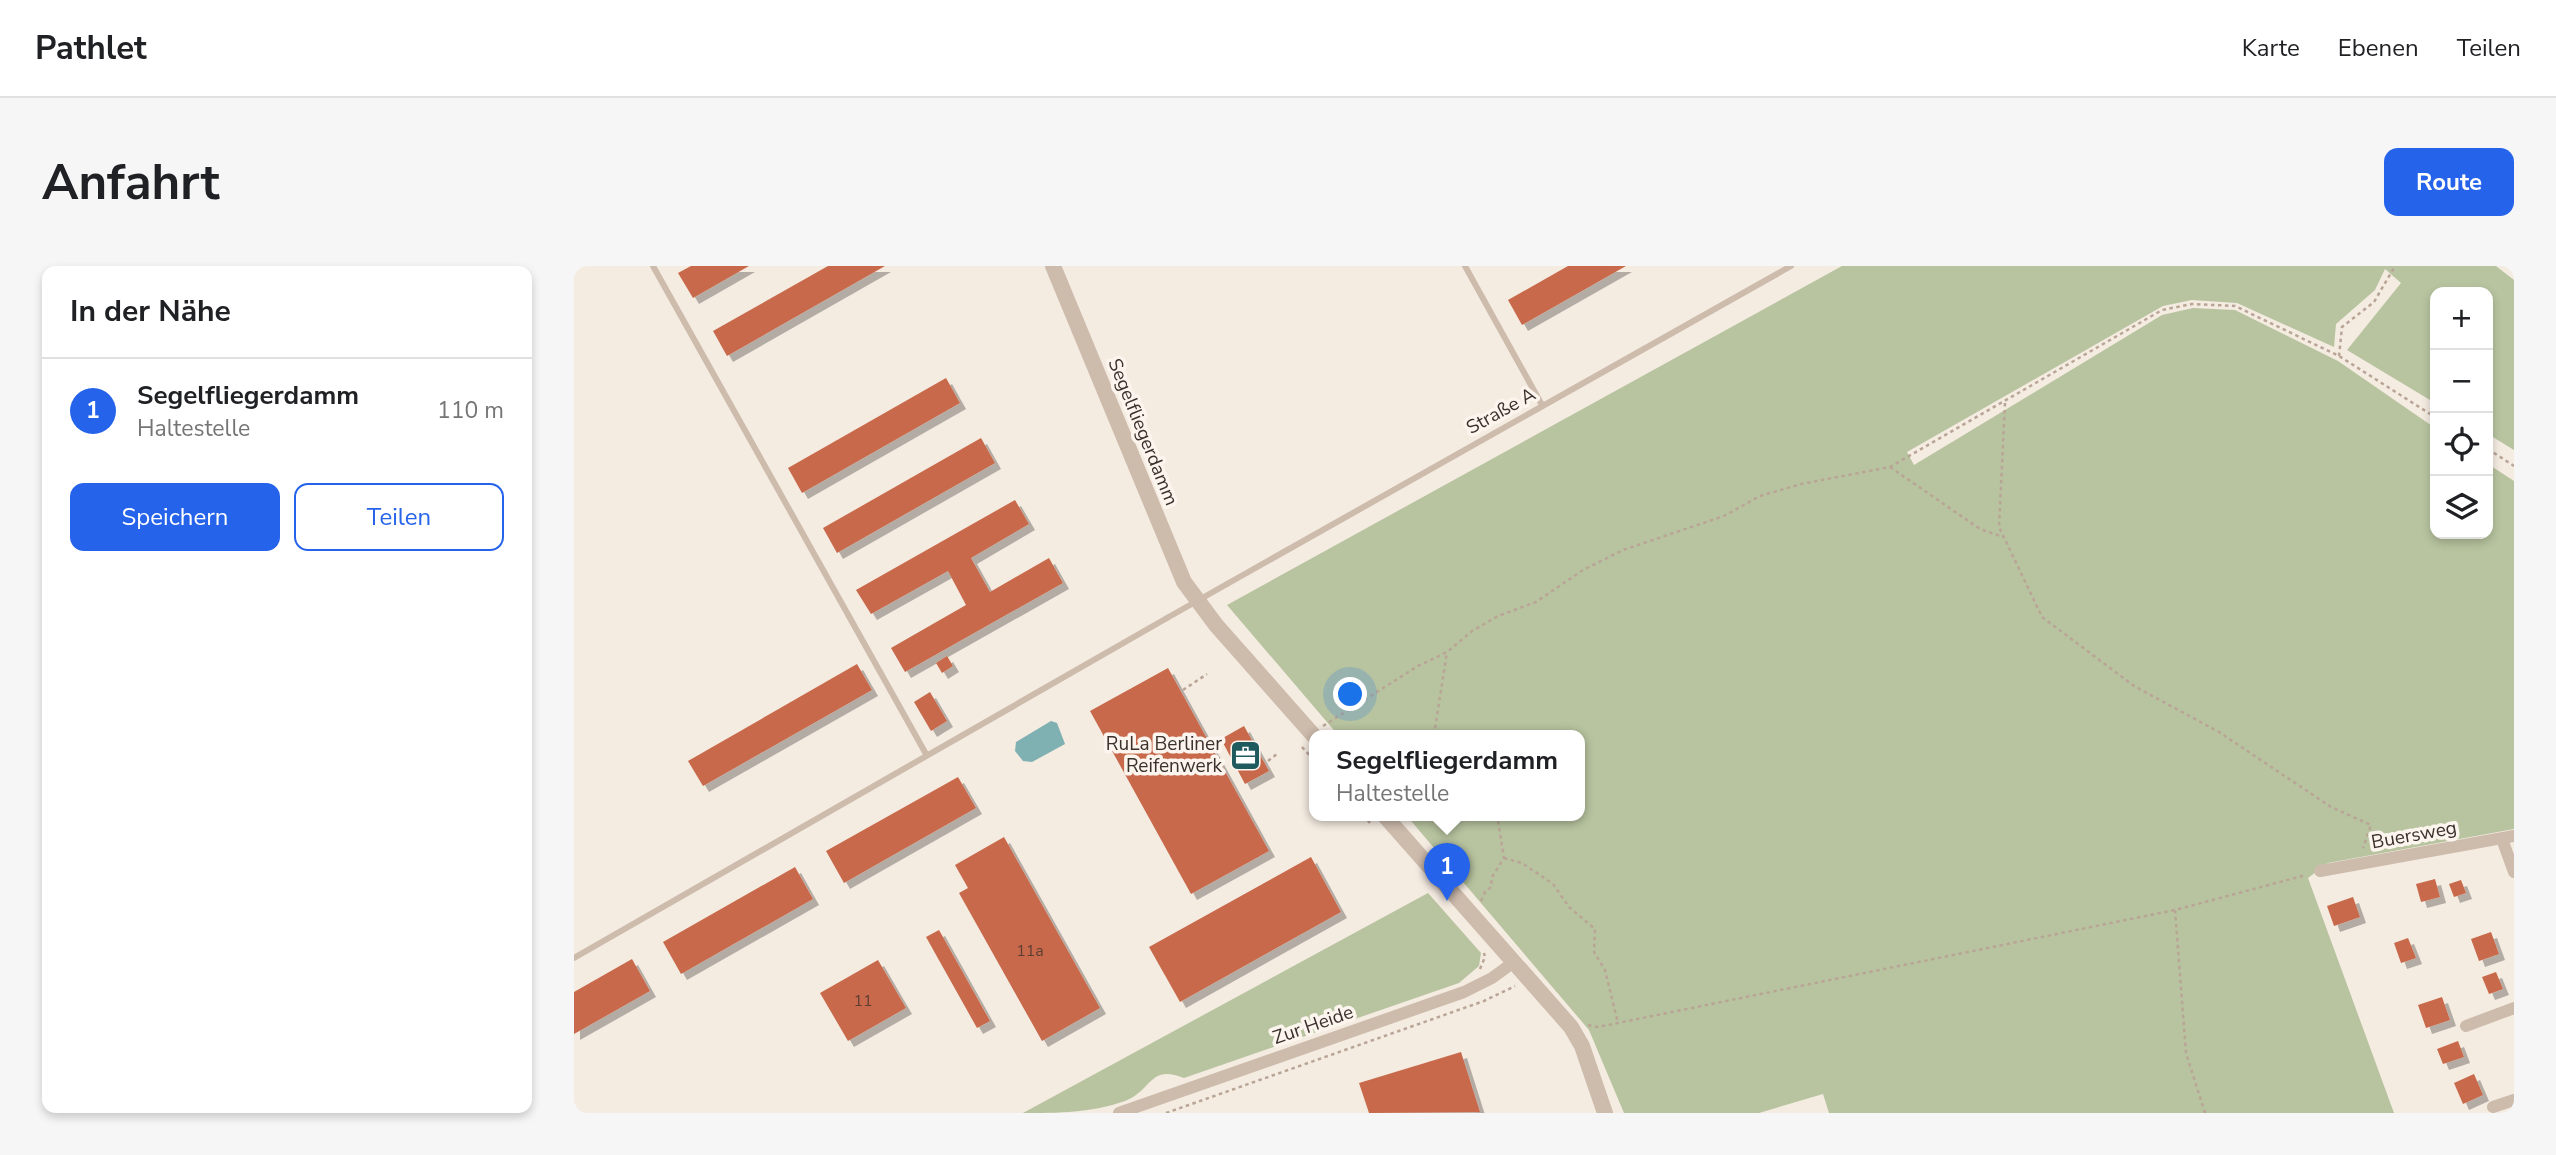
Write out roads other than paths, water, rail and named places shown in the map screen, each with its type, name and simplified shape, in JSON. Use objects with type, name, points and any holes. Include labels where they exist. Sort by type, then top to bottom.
[{"type":"street","name":"Segelfliegerdamm","points":[[1053,266],[1184,582],[1216,625],[1309,730]]},
{"type":"street","points":[[1379,821],[1475,917],[1577,1037],[1605,1113]]},
{"type":"street","points":[[2508,838],[2514,872]]},
{"type":"street","name":"Buersweg","points":[[2320,871],[2508,838]]},
{"type":"street","name":"Zur Heide","points":[[1119,1113],[1481,984],[1514,962]]},
{"type":"street","points":[[2466,1026],[2514,1008]]},
{"type":"street","points":[[2493,1107],[2514,1100]]},
{"type":"lane","points":[[653,266],[926,754]]},
{"type":"lane","points":[[1465,266],[1542,405]]},
{"type":"lane","name":"Straße A","points":[[574,958],[926,754],[1791,266]]},
{"type":"water","points":[[1051,721],[1057,723],[1065,744],[1032,762],[1023,761],[1015,751],[1016,742]]},
{"type":"place","name":"RuLa Berliner Reifenwerk","points":[[1245,755]]},
{"type":"place","name":"Segelfliegerdamm","points":[[1447,901]]}]
